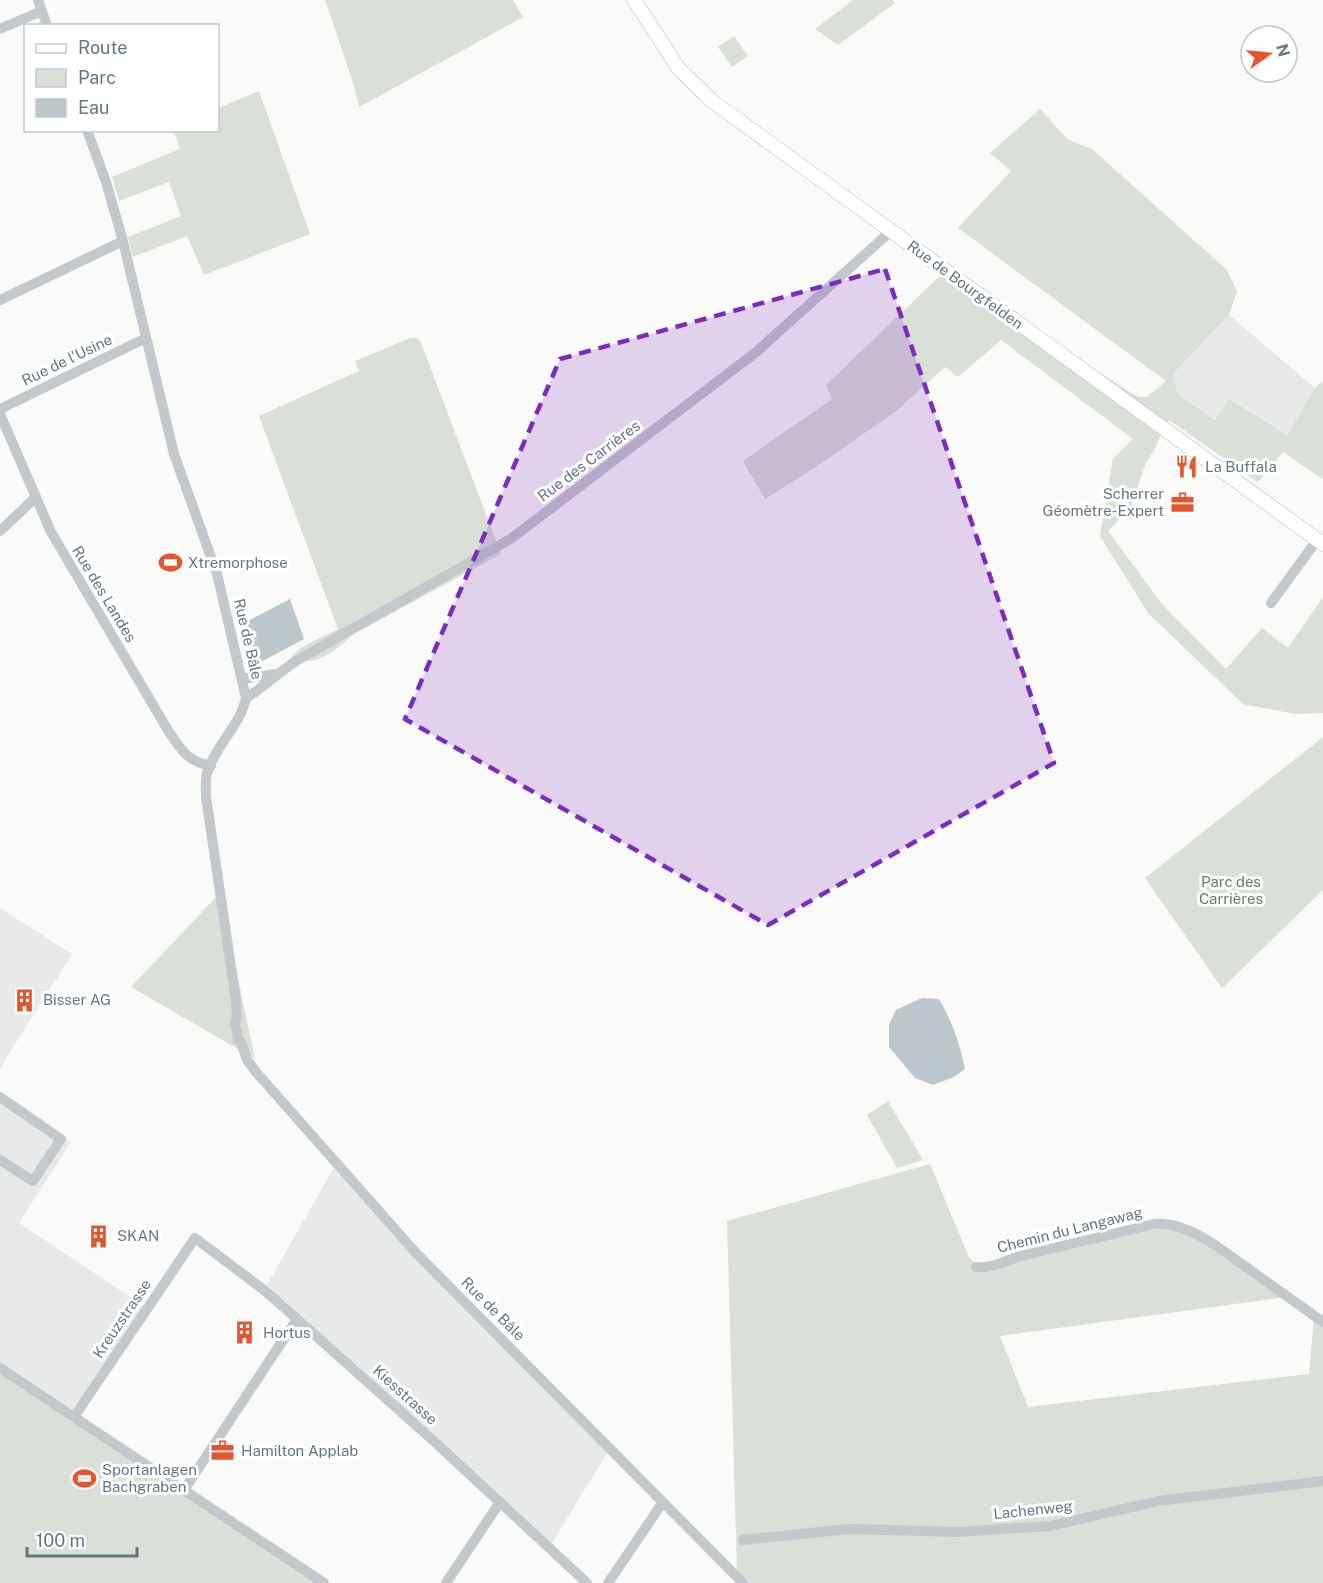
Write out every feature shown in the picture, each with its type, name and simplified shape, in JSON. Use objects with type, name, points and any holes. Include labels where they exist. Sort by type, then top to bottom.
[{"type":"main road","name":"Rue de Bourgfelden","points":[[634,0],[679,69],[712,101],[1320,542]]},
{"type":"street","points":[[0,29],[40,5],[46,24]]},
{"type":"street","name":"Rue de Bâle","points":[[88,132],[106,182],[123,241],[174,454],[217,574],[246,698],[243,711],[207,773],[206,797],[237,1018],[235,1022],[238,1040],[256,1072],[416,1253],[742,1583]]},
{"type":"street","name":"Rue des Carrières","points":[[246,698],[260,690],[276,674],[512,538],[755,352],[891,231]]},
{"type":"street","points":[[0,300],[123,241]]},
{"type":"street","name":"Rue de l'Usine","points":[[0,409],[146,338]]},
{"type":"street","name":"Rue des Landes","points":[[0,414],[51,532],[169,732],[190,759],[211,766]]},
{"type":"street","points":[[0,531],[35,498]]},
{"type":"street","points":[[1271,603],[1320,542]]},
{"type":"street","name":"Rue des Carrières","points":[[242,679],[276,674]]},
{"type":"street","points":[[0,1097],[61,1139],[33,1181],[0,1160]]},
{"type":"street","name":"Chemin du Langawag","points":[[976,1268],[996,1265],[1017,1257],[1132,1229],[1165,1224],[1183,1228],[1203,1238],[1323,1322]]},
{"type":"street","name":"Kiesstrasse","points":[[195,1238],[264,1290],[588,1583]]},
{"type":"street","name":"Kreuzstrasse","points":[[74,1417],[195,1238]]},
{"type":"street","points":[[184,1490],[297,1319]]},
{"type":"street","points":[[0,1368],[324,1583]]},
{"type":"street","name":"Lachenweg","points":[[743,1540],[849,1529],[958,1532],[1050,1526],[1158,1501],[1323,1481]]},
{"type":"street","points":[[446,1583],[500,1502]]},
{"type":"street","points":[[608,1583],[663,1502]]},
{"type":"highlighted area","points":[[885,269],[1054,763],[768,925],[405,719],[560,359]]},
{"type":"shaded area","points":[[1229,315],[1315,388],[1287,435],[1231,399],[1216,420],[1178,394],[1173,374]]},
{"type":"shaded area","points":[[0,908],[72,954],[0,1068]]},
{"type":"shaded area","points":[[0,1094],[71,1142],[19,1223],[147,1308],[74,1417],[0,1368]]},
{"type":"shaded area","points":[[335,1166],[612,1445],[549,1548],[264,1290]]},
{"type":"green space","points":[[325,0],[513,0],[523,17],[359,107],[352,79]]},
{"type":"green space","points":[[853,0],[892,0],[895,3],[838,45],[815,29]]},
{"type":"green space","points":[[734,36],[748,56],[732,67],[718,47]]},
{"type":"green space","points":[[259,91],[310,234],[204,275],[187,236],[133,257],[128,237],[181,216],[169,182],[119,201],[112,177],[180,149],[174,132],[219,132],[219,108]]},
{"type":"green space","points":[[1040,109],[1067,139],[1092,149],[1227,270],[1237,291],[1229,315],[1173,374],[1178,394],[1215,420],[1230,399],[1287,435],[1315,388],[1323,381],[1323,479],[1283,452],[1258,482],[1169,420],[1146,463],[1131,507],[1108,531],[1162,604],[1226,669],[1262,628],[1288,648],[1323,597],[1323,713],[1295,714],[1243,704],[1148,613],[1100,536],[1113,459],[1133,439],[1001,340],[958,377],[945,367],[895,412],[765,499],[743,461],[832,399],[826,385],[942,274],[1138,397],[1147,397],[1166,381],[958,228],[1011,171],[990,153]]},
{"type":"green space","points":[[413,337],[420,340],[501,554],[352,635],[331,653],[309,661],[289,660],[300,648],[338,629],[259,416],[359,371],[355,361]]},
{"type":"green space","name":"Parc des Carrières","points":[[1323,737],[1323,890],[1222,988],[1145,878]]},
{"type":"green space","points":[[220,893],[255,1059],[131,987]]},
{"type":"green space","points":[[888,1101],[923,1160],[897,1168],[867,1115]]},
{"type":"green space","points":[[930,1164],[969,1257],[979,1268],[1132,1229],[1185,1224],[1287,1297],[1000,1336],[1028,1407],[1309,1374],[1314,1317],[1323,1324],[1323,1583],[746,1583],[737,1572],[727,1221]]},
{"type":"green space","name":"Sportanlagen Bachgraben","points":[[0,1368],[324,1583],[0,1583]]},
{"type":"water","points":[[290,599],[304,639],[259,663],[242,624]]},
{"type":"water","points":[[922,998],[939,999],[955,1033],[965,1069],[954,1077],[933,1085],[915,1078],[889,1047],[889,1025],[896,1010]]},
{"type":"place","name":"La Buffala","points":[[1187,467]]},
{"type":"place","name":"Scherrer Géomètre-Expert","points":[[1182,503]]},
{"type":"place","name":"Xtremorphose","points":[[170,563]]},
{"type":"place","name":"Bisser AG","points":[[25,1000]]},
{"type":"place","name":"SKAN","points":[[99,1236]]},
{"type":"place","name":"Hortus","points":[[245,1333]]},
{"type":"place","name":"Hamilton Applab","points":[[223,1451]]},
{"type":"place","name":"Sportanlagen Bachgraben","points":[[84,1479]]}]
